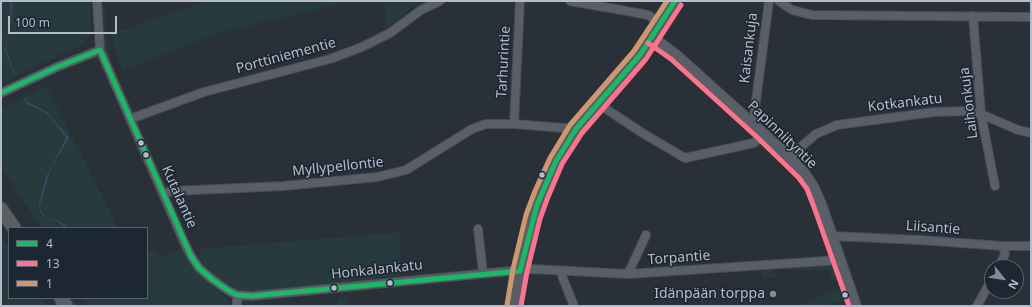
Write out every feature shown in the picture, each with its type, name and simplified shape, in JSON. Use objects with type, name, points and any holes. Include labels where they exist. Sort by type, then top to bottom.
[{"type":"highway","points":[[1,209],[13,227]]},
{"type":"main road","points":[[661,21],[669,1]]},
{"type":"main road","points":[[514,306],[520,271],[533,218],[541,194],[556,161],[576,129],[597,102],[640,54],[675,1]]},
{"type":"street","name":"Kutalantie","points":[[97,1],[100,50],[186,247],[200,268],[213,280],[236,295]]},
{"type":"street","name":"Porttiniementie","points":[[130,119],[204,92],[330,59],[362,47],[390,33],[421,10],[440,1]]},
{"type":"street","name":"Tarhurintie","points":[[514,124],[520,1]]},
{"type":"street","points":[[570,1],[630,11],[648,15],[661,21]]},
{"type":"street","name":"Kaisankuja","points":[[749,121],[754,116],[769,1]]},
{"type":"street","points":[[779,1],[792,10],[812,15],[1031,17]]},
{"type":"street","name":"Laihonkuja","points":[[973,16],[981,114],[995,186]]},
{"type":"street","name":"Papinniityntie","points":[[652,36],[675,54],[799,166],[813,186],[856,306]]},
{"type":"street","points":[[1,93],[57,67],[100,50]]},
{"type":"street","points":[[597,102],[644,134],[685,158],[754,143],[764,134]]},
{"type":"street","name":"Kotkankatu","points":[[790,158],[794,152],[816,134],[837,125],[934,112],[966,111],[981,114],[1018,130],[1031,133]]},
{"type":"street","name":"Myllypellontie","points":[[163,193],[174,191],[283,186],[376,177],[406,170],[472,129],[486,124],[514,124],[576,129]]},
{"type":"street","points":[[478,229],[483,273]]},
{"type":"street","points":[[628,274],[646,235]]},
{"type":"street","name":"Liisantie","points":[[832,236],[1002,246],[1031,246]]},
{"type":"street","points":[[1002,246],[1005,254],[1003,259]]},
{"type":"street","name":"Torpantie","points":[[520,271],[532,269],[628,274],[840,260]]},
{"type":"street","name":"Honkalankatu","points":[[236,295],[252,296],[483,273],[520,271]]},
{"type":"street","points":[[560,271],[574,306]]},
{"type":"street","points":[[977,306],[984,293]]},
{"type":"street","points":[[236,295],[238,306]]},
{"type":"green space","points":[[1,1],[90,1],[90,36],[83,44],[1,84]]},
{"type":"green space","points":[[207,1],[350,1],[216,34],[122,71],[111,34]]},
{"type":"green space","points":[[376,1],[427,1],[410,9],[386,28],[385,5]]},
{"type":"green space","points":[[101,6],[105,6],[107,43],[111,59],[110,62],[104,45]]},
{"type":"green space","points":[[46,86],[117,227],[40,227],[1,166],[1,108]]},
{"type":"green space","points":[[401,232],[400,276],[249,293],[232,288],[218,279],[199,259],[200,249]]},
{"type":"green space","points":[[1,236],[8,246],[8,299],[43,299],[47,306],[1,306]]},
{"type":"green space","points":[[182,248],[191,266],[225,297],[232,306],[88,306],[84,299],[148,299],[148,251],[153,250],[162,257]]},
{"type":"green space","points":[[834,263],[840,280],[838,282],[832,279],[828,270],[783,269],[784,267]]},
{"type":"green space","points":[[762,268],[774,269],[776,277],[763,278]]},
{"type":"green space","points":[[842,287],[846,299],[825,306],[797,306]]},
{"type":"green space","points":[[348,297],[348,306],[338,306],[338,298]]},
{"type":"water","points":[[9,1],[13,5],[6,49],[15,73],[5,50],[11,6]]},
{"type":"water","points":[[25,97],[28,102],[47,112],[69,138],[51,168],[40,205],[41,211],[46,217],[59,221],[66,227],[45,217],[40,212],[39,205],[46,177],[66,138],[51,118],[44,112],[27,104],[24,98]]},
{"type":"transit line","name":"1","points":[[507,305],[513,269],[526,215],[550,158],[570,125],[634,51],[667,1]]},
{"type":"transit line","name":"4","points":[[520,271],[537,205],[556,161],[576,129],[640,55],[675,1]]},
{"type":"transit line","name":"13","points":[[521,306],[527,272],[540,219],[562,164],[582,133],[646,59],[681,5]]},
{"type":"transit line","name":"13","points":[[648,43],[671,59],[759,139],[799,178],[807,189],[849,306]]},
{"type":"transit line","name":"4","points":[[100,50],[191,256],[199,268],[229,291],[237,295],[252,296],[520,271]]},
{"type":"transit line","name":"4","points":[[1,93],[57,67],[100,50]]},
{"type":"place","name":"Idänpään torppa","points":[[773,294]]}]
